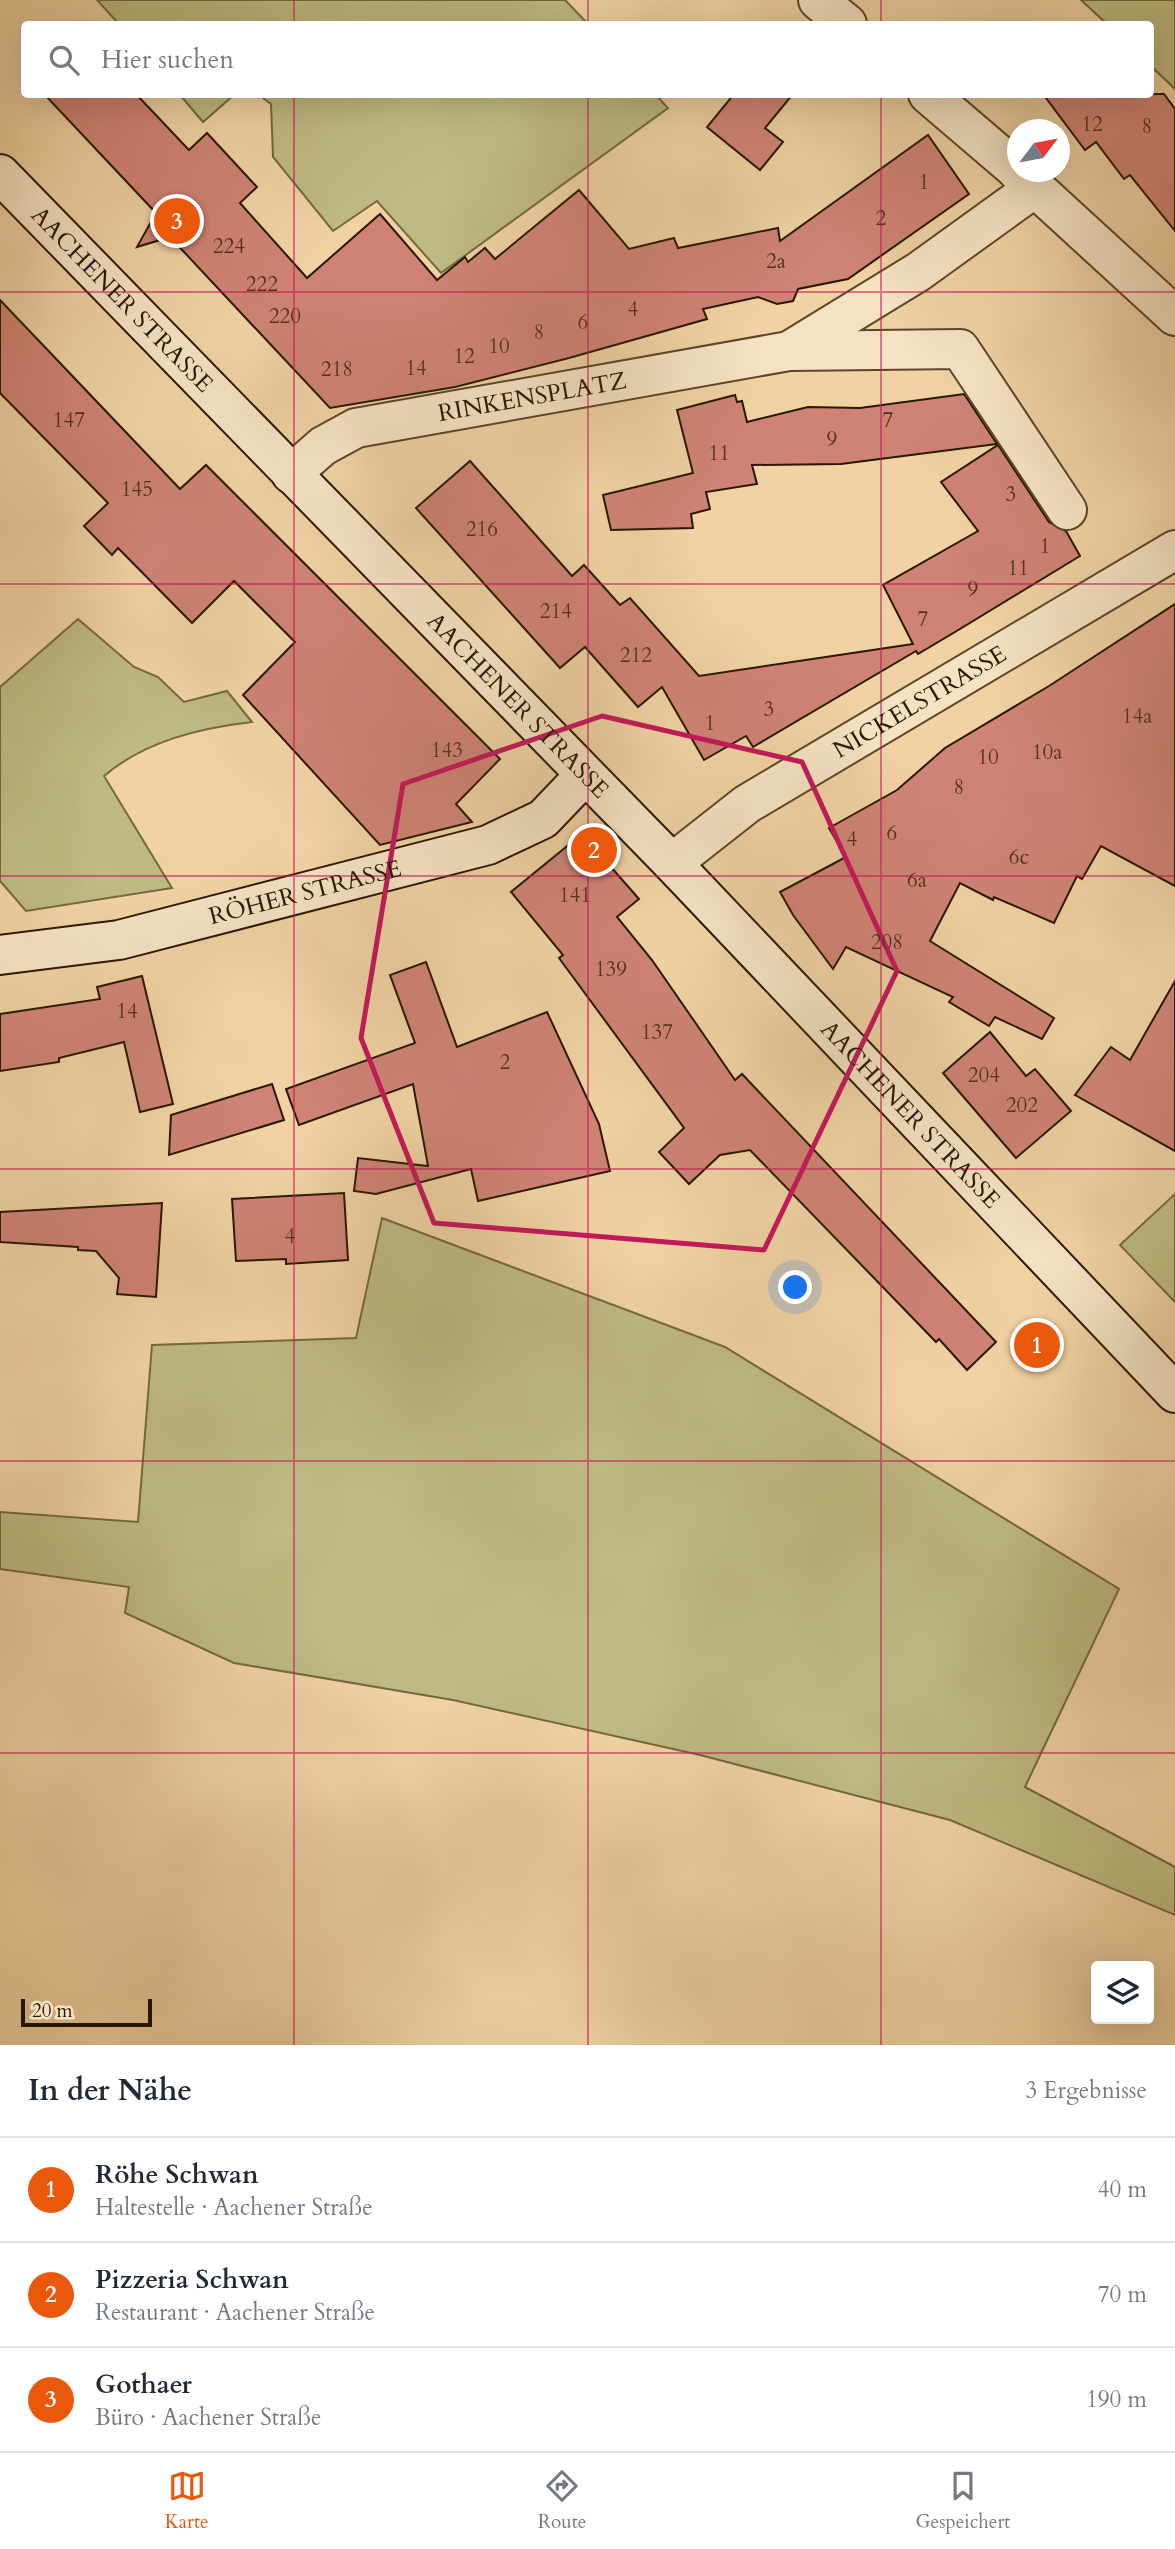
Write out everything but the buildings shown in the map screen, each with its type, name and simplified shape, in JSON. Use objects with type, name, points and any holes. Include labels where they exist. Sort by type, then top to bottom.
[{"type":"main road","points":[[818,0],[843,21]]},
{"type":"main road","points":[[933,98],[1007,161]]},
{"type":"main road","name":"AACHENER STRASSE","points":[[0,174],[671,863],[1175,1393]]},
{"type":"main road","name":"RINKENSPLATZ","points":[[789,351],[918,272],[1017,182]]},
{"type":"main road","points":[[1030,182],[1175,316]]},
{"type":"main road","name":"RINKENSPLATZ","points":[[291,474],[323,446],[356,428],[789,351],[960,349],[1067,510]]},
{"type":"main road","name":"NICKELSTRASSE","points":[[671,863],[747,804],[1175,550]]},
{"type":"main road","name":"RÖHER STRASSE","points":[[0,955],[119,940],[488,845],[543,818],[585,775]]},
{"type":"highlighted area","points":[[602,716],[802,762],[897,971],[764,1250],[434,1223],[361,1038],[403,784]]},
{"type":"shaded area","points":[[97,0],[565,0],[585,21],[116,21]]},
{"type":"shaded area","points":[[1081,0],[1175,0],[1175,89],[1154,69],[1154,21],[1104,21]]},
{"type":"shaded area","points":[[183,98],[231,98],[203,122]]},
{"type":"shaded area","points":[[263,98],[659,98],[668,108],[441,273],[377,201],[333,231],[273,157],[271,104]]},
{"type":"shaded area","points":[[78,619],[134,667],[158,677],[184,702],[227,691],[252,722],[174,738],[137,754],[104,776],[172,888],[26,911],[0,881],[0,687]]},
{"type":"shaded area","points":[[1175,1194],[1175,1302],[1120,1245]]},
{"type":"shaded area","points":[[382,1218],[725,1347],[1119,1589],[1025,1787],[1175,1867],[1175,1915],[950,1820],[700,1755],[453,1700],[234,1663],[125,1613],[129,1587],[0,1569],[0,1512],[138,1522],[152,1345],[356,1338]]},
{"type":"place","name":"Gothaer","points":[[177,221]]},
{"type":"place","name":"Pizzeria Schwan","points":[[594,850]]},
{"type":"place","name":"Röhe Schwan","points":[[1037,1345]]}]
